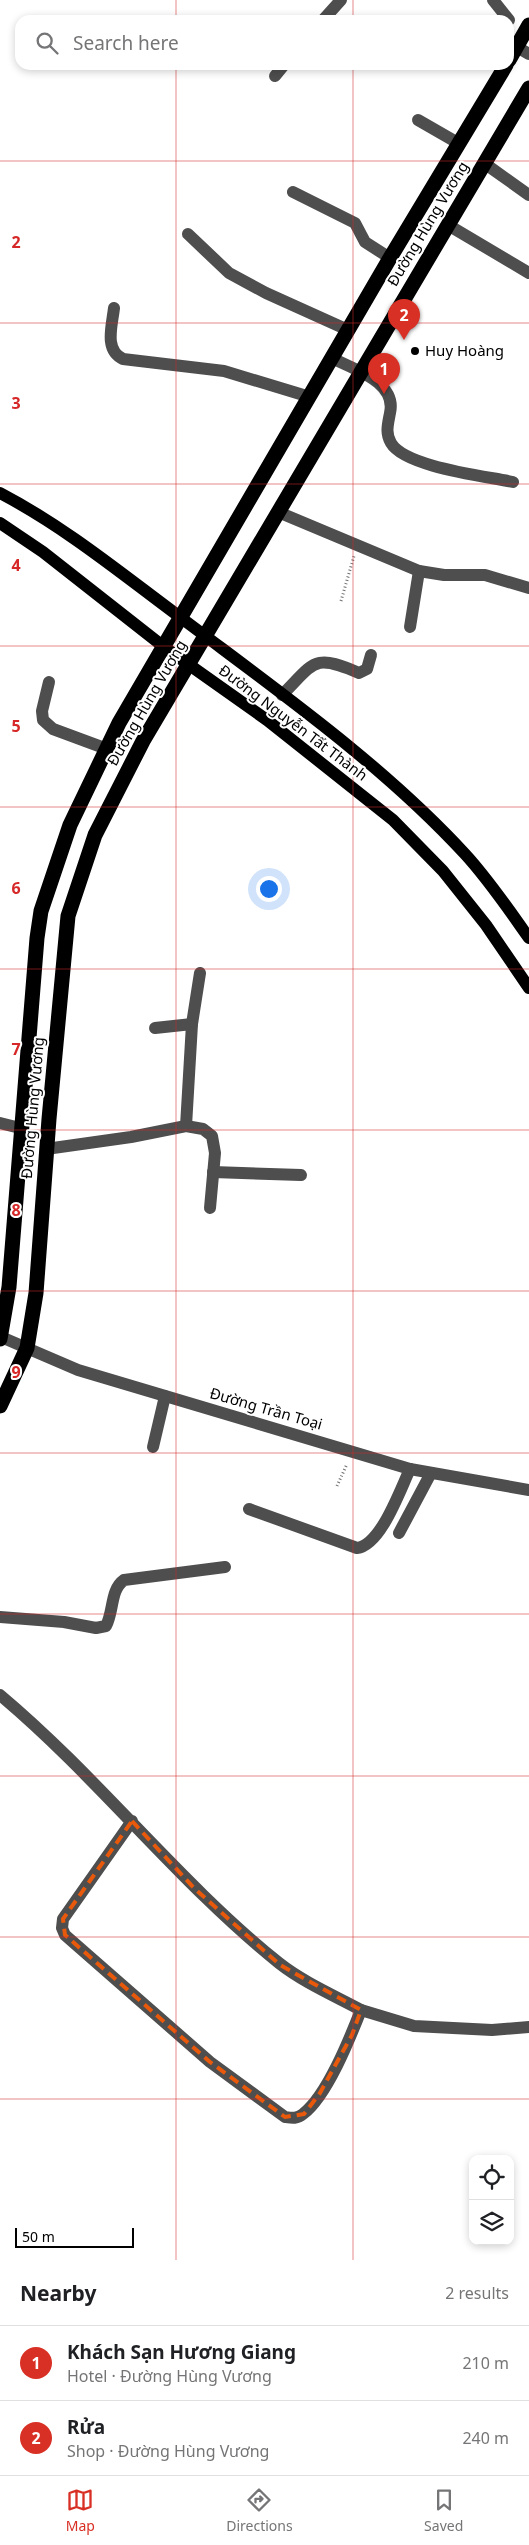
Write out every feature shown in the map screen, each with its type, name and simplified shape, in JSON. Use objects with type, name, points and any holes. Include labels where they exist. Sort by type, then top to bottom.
[{"type":"highway","points":[[519,50],[529,25]]},
{"type":"highway","name":"Đường Hùng Vương","points":[[0,1338],[9,1287],[20,1128],[41,911],[70,825],[107,749],[164,647],[390,258],[503,70]]},
{"type":"highway","name":"Đường Hùng Vương","points":[[0,1406],[27,1348],[36,1293],[46,1149],[68,916],[96,835],[143,740],[529,88]]},
{"type":"main road","name":"Đường Nguyễn Tất Thành","points":[[0,493],[58,527],[181,618],[282,695],[416,804],[466,855],[529,938]]},
{"type":"main road","name":"Đường Nguyễn Tất Thành","points":[[0,523],[63,567],[164,647],[267,720],[393,820],[442,871],[486,925],[529,988]]},
{"type":"street","points":[[328,15],[341,0]]},
{"type":"street","points":[[493,0],[505,15]]},
{"type":"street","points":[[514,35],[519,50]]},
{"type":"street","points":[[274,76],[279,70]]},
{"type":"street","points":[[418,120],[458,143]]},
{"type":"street","points":[[484,163],[529,195]]},
{"type":"street","points":[[293,192],[356,223],[365,242],[390,258]]},
{"type":"street","points":[[448,225],[529,273]]},
{"type":"street","points":[[188,234],[229,273],[266,293],[348,330]]},
{"type":"street","points":[[114,308],[110,344],[116,356],[123,359],[224,371],[310,397]]},
{"type":"street","points":[[332,358],[381,384],[390,392],[392,406],[386,431],[391,443],[400,453],[415,461],[513,482]]},
{"type":"street","points":[[278,512],[419,570],[444,575],[485,575],[529,588]]},
{"type":"street","points":[[410,627],[419,570]]},
{"type":"street","points":[[282,695],[316,662],[327,662],[359,673],[367,669],[371,655]]},
{"type":"street","points":[[49,682],[42,711],[43,720],[53,729],[107,749]]},
{"type":"street","points":[[186,1126],[192,1024],[200,973]]},
{"type":"street","points":[[155,1028],[192,1024]]},
{"type":"street","points":[[0,1123],[20,1128]]},
{"type":"street","points":[[46,1149],[132,1137],[186,1126],[203,1129],[212,1136],[215,1153],[210,1208]]},
{"type":"street","points":[[213,1172],[301,1175]]},
{"type":"street","name":"Đường Trần Toại","points":[[0,1338],[78,1370],[410,1469],[529,1490]]},
{"type":"street","points":[[153,1447],[165,1396]]},
{"type":"street","points":[[249,1509],[357,1548],[362,1547],[380,1530],[410,1469]]},
{"type":"street","points":[[399,1533],[432,1473]]},
{"type":"street","points":[[0,1617],[64,1622],[96,1628],[106,1626],[116,1589],[124,1580],[225,1567]]},
{"type":"street","points":[[0,1695],[33,1723],[132,1822],[194,1888],[280,1964],[361,2010],[414,2026],[492,2030],[529,2027]]},
{"type":"street","points":[[132,1822],[63,1919],[62,1928],[65,1935],[210,2062],[285,2117],[295,2118],[304,2114],[320,2093],[342,2055],[361,2010]]},
{"type":"path","points":[[341,601],[358,546]]},
{"type":"path","points":[[337,1486],[352,1452]]},
{"type":"highlighted area","points":[[132,1821],[194,1888],[280,1965],[361,2010],[352,2035],[320,2093],[304,2114],[285,2117],[210,2062],[65,1935],[63,1919]]},
{"type":"place","name":"Rửa","points":[[404,340]]},
{"type":"place","name":"Huy Hoàng","points":[[415,351]]},
{"type":"place","name":"Khách Sạn Hương Giang","points":[[384,394]]}]
